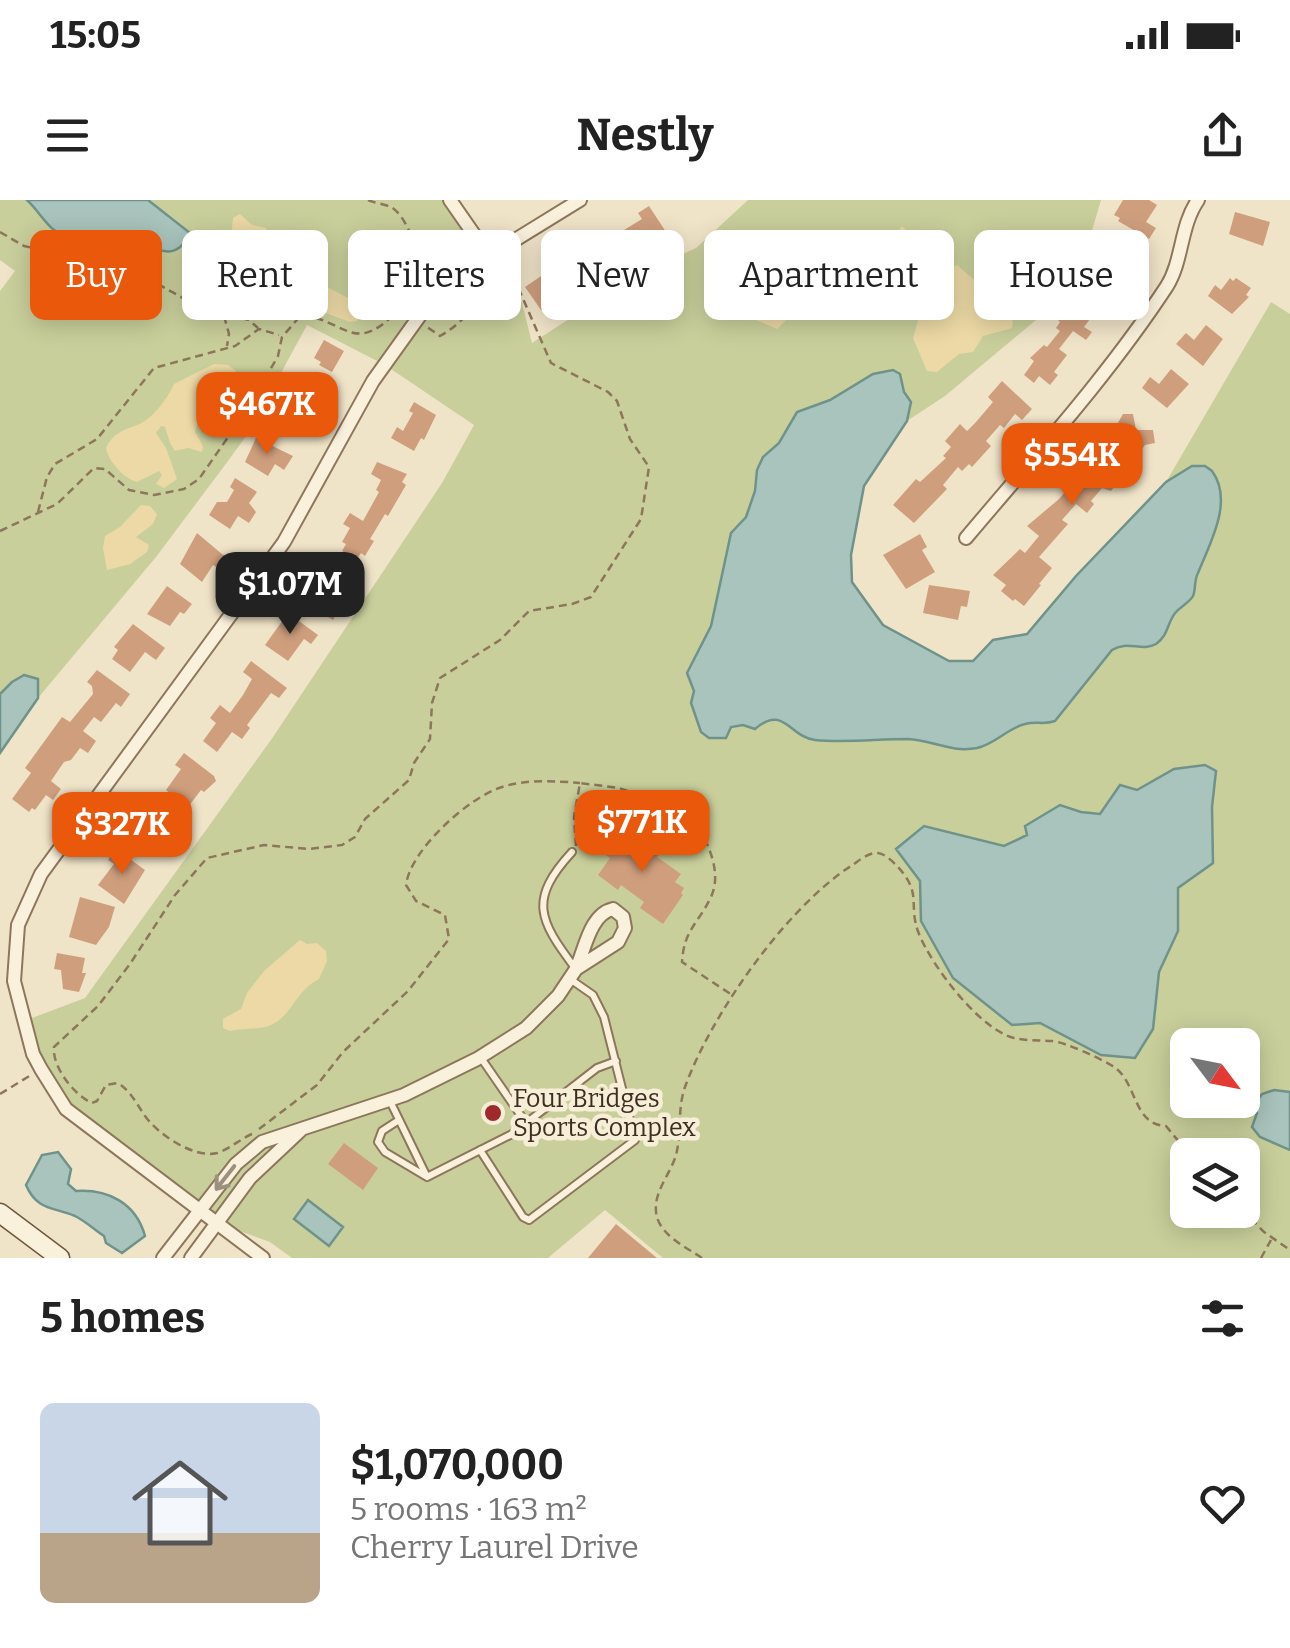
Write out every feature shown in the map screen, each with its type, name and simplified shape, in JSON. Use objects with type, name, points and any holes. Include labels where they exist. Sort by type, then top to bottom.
[{"type":"main road","points":[[0,1213],[60,1258]]},
{"type":"street","points":[[450,200],[471,230]]},
{"type":"street","points":[[521,237],[580,200]]},
{"type":"street","points":[[966,538],[1100,378],[1170,281],[1189,212],[1198,200]]},
{"type":"street","points":[[263,1258],[66,1109],[33,1054],[14,981],[18,925],[41,874],[284,542],[373,381],[418,320]]},
{"type":"street","points":[[164,1258],[236,1164],[262,1142],[389,1100],[480,1057],[526,1028],[558,996],[573,974],[595,920],[602,912],[613,909],[623,917],[625,928],[618,942],[573,974]]},
{"type":"street","points":[[191,1258],[250,1178],[305,1126]]},
{"type":"lane","points":[[480,1150],[523,1217],[529,1220],[635,1140],[597,999],[573,974],[546,927],[542,908],[545,886],[572,852]]},
{"type":"lane","points":[[480,1057],[526,1123]]},
{"type":"lane","points":[[427,1176],[526,1123],[597,1068],[616,1062]]},
{"type":"lane","points":[[389,1100],[427,1176]]},
{"type":"lane","points":[[399,1120],[382,1130],[378,1142],[384,1152],[427,1176]]},
{"type":"path","points":[[368,200],[392,208],[409,230]]},
{"type":"path","points":[[0,232],[24,246],[76,258],[117,262],[182,300]]},
{"type":"path","points":[[521,296],[551,363],[600,387],[616,401],[630,438],[649,467],[640,519],[585,601],[529,611],[500,640],[440,678],[432,703],[430,738],[414,763],[409,780],[364,819],[355,837],[342,845],[264,845],[207,858],[175,895],[98,1006],[58,1042],[53,1053],[55,1062],[88,1102],[97,1100],[103,1088],[114,1082],[132,1095],[149,1120],[197,1153],[217,1153],[254,1133],[317,1086],[351,1045],[393,1008],[446,946],[446,915],[416,901],[406,885],[414,864],[436,835],[474,802],[503,786],[531,782],[618,788],[688,811],[709,848],[714,884],[711,897],[683,942],[682,962],[734,995]]},
{"type":"path","points":[[0,531],[58,504],[94,468],[105,469],[129,490],[154,494],[184,488],[200,479],[278,356],[282,336],[302,314],[354,334],[376,332],[390,320]]},
{"type":"path","points":[[225,320],[229,334],[226,348]]},
{"type":"path","points":[[250,320],[258,329],[282,336]]},
{"type":"path","points":[[418,320],[440,336],[464,320]]},
{"type":"path","points":[[38,514],[55,464],[97,439],[154,368],[226,348],[247,340],[258,329]]},
{"type":"path","points":[[572,852],[576,847],[574,817],[580,783]]},
{"type":"path","points":[[702,1258],[661,1226],[656,1212],[659,1193],[675,1157],[685,1086],[707,1037],[795,914],[844,871],[871,854],[880,853],[908,878],[913,887],[917,930],[942,972],[968,1004],[1008,1036],[1055,1041],[1115,1067],[1146,1118],[1166,1126],[1176,1138]]},
{"type":"path","points":[[0,1094],[41,1070]]},
{"type":"path","points":[[1260,1226],[1290,1250]]},
{"type":"path","points":[[1261,1258],[1272,1238]]},
{"type":"green space","points":[[0,200],[450,200],[471,230],[348,230],[348,320],[521,320],[521,302],[532,343],[567,320],[684,320],[684,253],[704,241],[704,320],[954,320],[954,230],[716,230],[748,200],[1101,200],[1092,230],[974,230],[974,320],[1036,320],[945,396],[907,421],[864,486],[851,555],[852,582],[882,625],[949,661],[973,661],[993,640],[1028,634],[1076,576],[1166,482],[1271,302],[1290,314],[1290,1258],[663,1258],[605,1210],[548,1258],[292,1258],[270,1242],[215,1222],[66,1109],[41,1069],[24,1021],[85,998],[273,737],[442,483],[474,425],[385,365],[307,325],[249,432],[156,557],[38,698],[0,753],[0,291],[15,271],[0,260]]},
{"type":"sand","points":[[240,214],[252,225],[267,230],[232,230],[233,218]]},
{"type":"sand","points":[[954,266],[973,279],[974,320],[1012,320],[1012,328],[983,336],[973,352],[959,354],[937,372],[927,371],[913,338],[918,320],[954,320]]},
{"type":"sand","points":[[328,288],[348,298],[348,320],[358,320],[350,322],[328,314]]},
{"type":"sand","points":[[756,320],[786,320],[777,329]]},
{"type":"sand","points":[[214,364],[228,365],[236,371],[224,387],[222,403],[208,405],[197,425],[195,432],[202,452],[188,448],[175,451],[165,427],[161,426],[156,433],[177,479],[164,488],[156,484],[162,475],[159,471],[137,482],[122,473],[106,448],[112,439],[149,418],[174,384]]},
{"type":"sand","points":[[141,505],[150,506],[157,514],[153,524],[136,537],[149,545],[147,552],[130,564],[107,570],[105,536]]},
{"type":"sand","points":[[300,940],[317,943],[326,951],[327,961],[319,979],[271,1025],[230,1031],[223,1028],[223,1019],[241,1009],[247,993],[264,971]]},
{"type":"water","points":[[27,200],[148,200],[186,230],[182,230],[182,245],[168,251],[162,250],[162,230],[54,230]]},
{"type":"water","points":[[893,370],[900,374],[911,402],[907,421],[864,486],[851,555],[852,582],[883,625],[949,661],[973,661],[993,640],[1027,634],[1166,482],[1192,466],[1205,466],[1218,483],[1220,509],[1193,596],[1176,612],[1156,644],[1112,650],[1055,721],[1019,726],[977,748],[959,749],[908,739],[815,740],[773,720],[755,729],[731,727],[726,738],[709,738],[701,732],[691,703],[694,691],[687,673],[711,626],[731,533],[746,517],[763,457],[779,443],[797,412],[830,400],[873,374]]},
{"type":"water","points":[[24,675],[38,679],[38,698],[0,753],[0,694]]},
{"type":"water","points":[[1205,765],[1216,771],[1213,863],[1178,888],[1178,931],[1159,972],[1153,1029],[1135,1058],[1101,1055],[1040,1023],[1012,1025],[953,978],[921,921],[920,881],[896,849],[924,826],[1004,846],[1027,835],[1025,826],[1060,805],[1100,814],[1120,785],[1137,790],[1174,769]]},
{"type":"water","points":[[1274,1090],[1290,1092],[1290,1150],[1260,1137],[1252,1127],[1255,1118],[1260,1118],[1262,1094]]},
{"type":"water","points":[[58,1152],[71,1169],[68,1184],[76,1191],[119,1200],[135,1215],[145,1236],[122,1253],[79,1218],[35,1200],[26,1185],[42,1155]]},
{"type":"water","points":[[308,1200],[343,1227],[329,1246],[294,1219]]},
{"type":"building","points":[[1123,200],[1149,200],[1157,205],[1146,222],[1156,228],[1149,239],[1149,230],[1134,230],[1114,215]]},
{"type":"building","points":[[649,206],[665,230],[624,230],[642,219],[638,213]]},
{"type":"building","points":[[1235,212],[1270,222],[1263,246],[1229,234]]},
{"type":"building","points":[[541,276],[541,310],[525,287]]},
{"type":"building","points":[[1230,278],[1251,288],[1246,295],[1249,297],[1232,314],[1208,296],[1215,285],[1221,290]]},
{"type":"building","points":[[1089,320],[1084,327],[1092,332],[1086,340],[1073,331],[1059,349],[1067,355],[1054,372],[1058,375],[1050,385],[1039,376],[1034,383],[1024,375],[1034,361],[1030,358],[1044,345],[1047,347],[1060,331],[1056,328],[1060,322]]},
{"type":"building","points":[[1206,325],[1223,339],[1203,366],[1176,344],[1186,333],[1194,340]]},
{"type":"building","points":[[324,340],[344,351],[332,372],[314,358]]},
{"type":"building","points":[[1171,369],[1189,384],[1167,408],[1142,388],[1150,377],[1159,384]]},
{"type":"building","points":[[1002,381],[1032,409],[1022,420],[1015,414],[1004,428],[1000,425],[986,441],[991,446],[972,467],[969,464],[962,471],[958,467],[943,485],[947,489],[914,523],[893,505],[916,479],[920,482],[946,458],[943,456],[951,447],[945,441],[960,424],[967,431],[976,422],[993,402],[988,397]]},
{"type":"building","points":[[286,395],[301,400],[303,397],[318,405],[312,417],[304,413],[290,431],[271,421]]},
{"type":"building","points":[[414,402],[436,415],[414,451],[391,438],[397,427],[403,431]]},
{"type":"building","points":[[1123,414],[1133,414],[1136,430],[1153,430],[1155,443],[1145,445],[1111,491],[1102,488],[1087,513],[1076,504],[1062,520],[1068,524],[1039,557],[1052,568],[1041,585],[1024,606],[1013,601],[1001,591],[1006,585],[993,575],[1020,549],[1025,553],[1039,536],[1027,526],[1059,499],[1076,479],[1072,476],[1080,466],[1091,474],[1106,456],[1097,445],[1106,434],[1110,437]]},
{"type":"building","points":[[256,438],[293,456],[284,470],[275,464],[268,476],[245,462]]},
{"type":"building","points":[[377,462],[407,474],[402,482],[406,485],[370,539],[374,541],[365,556],[361,553],[357,559],[342,551],[350,528],[343,524],[350,513],[363,521],[379,492],[376,490],[381,480],[371,474]]},
{"type":"building","points":[[235,478],[257,492],[249,503],[256,512],[249,523],[238,516],[230,529],[209,515],[217,502],[227,502]]},
{"type":"building","points":[[197,533],[229,560],[222,571],[213,565],[202,582],[180,564]]},
{"type":"building","points":[[920,534],[927,547],[922,550],[935,572],[906,589],[883,555]]},
{"type":"building","points":[[325,568],[340,578],[335,585],[343,590],[332,607],[338,611],[333,620],[303,601]]},
{"type":"building","points":[[929,585],[970,591],[967,607],[961,606],[958,620],[923,613]]},
{"type":"building","points":[[167,586],[192,604],[170,626],[147,614]]},
{"type":"building","points":[[288,613],[318,635],[311,644],[304,639],[288,661],[265,645]]},
{"type":"building","points":[[133,624],[165,648],[156,660],[145,652],[130,672],[112,659],[118,650],[114,647]]},
{"type":"building","points":[[251,661],[287,688],[279,698],[271,693],[247,725],[250,728],[242,739],[232,732],[217,752],[203,741],[216,723],[210,718],[220,705],[230,713],[243,695],[252,679],[243,672]]},
{"type":"building","points":[[97,670],[130,694],[121,707],[116,703],[101,722],[94,717],[83,731],[96,741],[88,753],[80,748],[71,760],[64,762],[51,781],[61,789],[53,800],[46,795],[29,812],[12,799],[31,773],[25,768],[62,717],[70,722],[93,694],[87,682]]},
{"type":"building","points":[[184,753],[216,781],[204,792],[201,790],[188,807],[166,790],[181,769],[175,765]]},
{"type":"building","points":[[149,801],[180,829],[158,852],[132,835],[147,815],[141,811]]},
{"type":"building","points":[[615,831],[627,839],[632,833],[681,874],[675,882],[684,888],[683,895],[663,924],[640,908],[644,902],[621,885],[618,890],[598,875],[610,858],[602,852]]},
{"type":"building","points":[[116,849],[145,870],[124,904],[98,885],[114,864],[108,860]]},
{"type":"building","points":[[80,897],[115,907],[109,927],[96,945],[69,937]]},
{"type":"building","points":[[57,953],[85,958],[82,973],[86,973],[79,992],[63,989],[61,970],[54,969]]},
{"type":"building","points":[[344,1143],[378,1168],[363,1190],[328,1164]]},
{"type":"building","points":[[616,1224],[657,1258],[588,1258]]},
{"type":"place","name":"Four Bridges Sports Complex","points":[[493,1113]]}]
